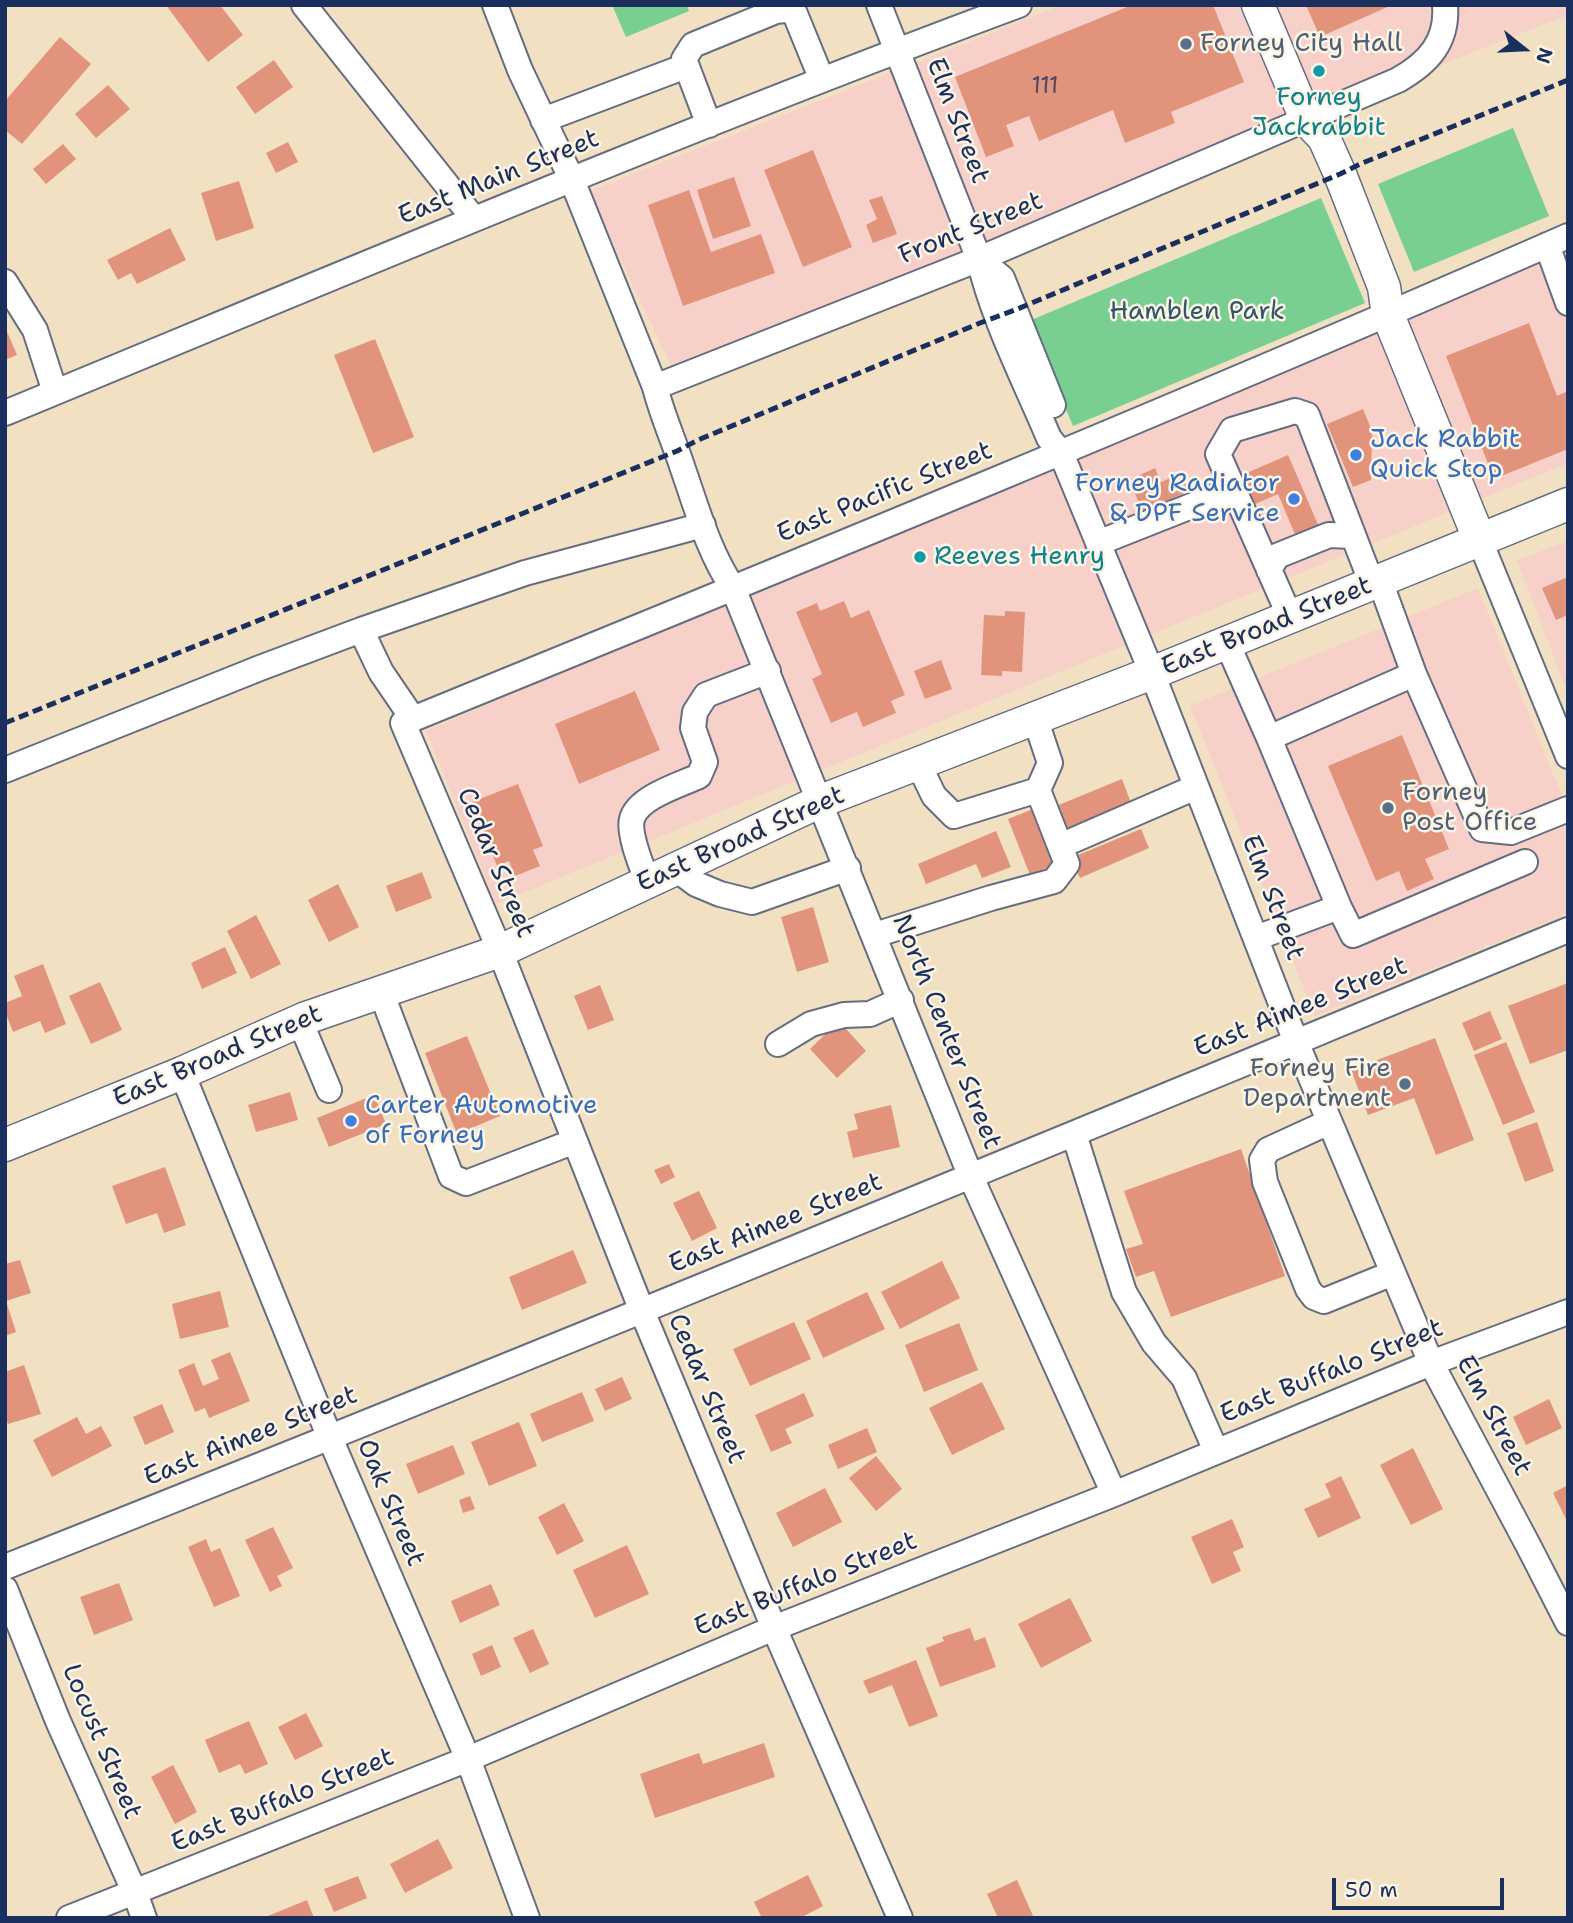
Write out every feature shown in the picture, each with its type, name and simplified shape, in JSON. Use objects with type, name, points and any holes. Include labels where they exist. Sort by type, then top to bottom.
[{"type":"main road","points":[[1258,5],[1306,119],[1304,145],[1331,178],[1370,298],[1388,315],[1480,541]]},
{"type":"main road","name":"East Broad Street","points":[[5,1145],[182,1073],[300,1021],[500,951],[821,801],[1152,673],[1568,504]]},
{"type":"street","points":[[304,5],[474,219]]},
{"type":"street","points":[[495,5],[520,70],[572,180],[655,387],[660,408],[683,448]]},
{"type":"street","name":"Elm Street","points":[[879,5],[979,259],[1003,329],[1049,438],[1061,453],[1152,673],[1296,1042],[1431,1363],[1568,1623]]},
{"type":"street","name":"East Main Street","points":[[5,413],[474,219],[897,50],[1019,5]]},
{"type":"street","name":"Front Street","points":[[655,387],[979,259],[1398,80],[1432,55],[1446,17],[1445,5]]},
{"type":"street","points":[[709,125],[684,59],[693,45],[776,11],[794,7],[822,80]]},
{"type":"street","points":[[543,120],[686,66]]},
{"type":"street","points":[[1558,241],[1568,303]]},
{"type":"street","name":"East Pacific Street","points":[[408,721],[1061,453],[1558,241]]},
{"type":"street","points":[[5,282],[35,330],[55,392]]},
{"type":"street","points":[[1290,617],[1218,454],[1232,430],[1295,411],[1307,415],[1353,536],[1376,583],[1482,829],[1511,832],[1568,809]]},
{"type":"street","name":"North Center Street","points":[[683,448],[703,525],[722,570],[733,587],[768,671],[971,1177],[1114,1494]]},
{"type":"street","name":"North Center Street","points":[[683,448],[735,561],[733,587]]},
{"type":"street","points":[[1098,543],[1214,497],[1237,497]]},
{"type":"street","points":[[5,770],[361,630],[525,573],[703,525]]},
{"type":"street","points":[[1269,570],[1278,556],[1329,535],[1353,536]]},
{"type":"street","points":[[1480,541],[1558,703],[1568,756]]},
{"type":"street","name":"Cedar Street","points":[[361,630],[408,721],[642,1311],[774,1628],[901,1918]]},
{"type":"street","points":[[1227,643],[1353,935],[1525,862]]},
{"type":"street","points":[[648,882],[637,855],[631,821],[636,810],[646,800],[699,776],[705,762],[692,728],[695,712],[706,695],[768,671]]},
{"type":"street","points":[[1269,738],[1414,674]]},
{"type":"street","points":[[875,935],[1054,881],[1067,864],[1038,790],[1050,763],[1035,718]]},
{"type":"street","points":[[918,764],[934,796],[954,816],[1038,790]]},
{"type":"street","points":[[1060,846],[1196,787]]},
{"type":"street","points":[[676,869],[696,884],[720,894],[752,902],[848,868]]},
{"type":"street","points":[[1255,938],[1339,906]]},
{"type":"street","name":"East Aimee Street","points":[[5,1567],[971,1177],[1568,930]]},
{"type":"street","points":[[381,992],[451,1176],[466,1182],[575,1141]]},
{"type":"street","points":[[778,1044],[811,1024],[844,1015],[870,1014],[901,1000]]},
{"type":"street","points":[[300,1021],[329,1090]]},
{"type":"street","name":"Oak Street","points":[[182,1073],[330,1438],[468,1759],[527,1918]]},
{"type":"street","points":[[1329,1122],[1268,1150],[1262,1160],[1265,1182],[1308,1289],[1314,1297],[1324,1301],[1393,1273]]},
{"type":"street","points":[[1074,1134],[1124,1292],[1154,1343],[1184,1378],[1216,1451]]},
{"type":"street","name":"East Buffalo Street","points":[[69,1918],[468,1759],[774,1628],[1114,1494],[1431,1363],[1568,1312]]},
{"type":"street","name":"Locust Street","points":[[5,1589],[58,1721],[144,1918]]},
{"type":"shaded area","points":[[1062,5],[1568,5],[1568,15],[671,365],[588,192]]},
{"type":"shaded area","points":[[1568,243],[1568,463],[496,904],[426,731]]},
{"type":"shaded area","points":[[1568,541],[1568,695],[1517,560]]},
{"type":"shaded area","points":[[1478,588],[1568,811],[1568,913],[1315,1016],[1190,706]]},
{"type":"green space","points":[[612,5],[687,5],[689,11],[626,37]]},
{"type":"green space","points":[[1513,128],[1549,216],[1414,272],[1378,184]]},
{"type":"green space","name":"Hamblen Park","points":[[1321,198],[1365,303],[1073,426],[1029,321]]},
{"type":"building","points":[[166,5],[220,5],[243,35],[208,62]]},
{"type":"building","points":[[1132,5],[1213,5],[1244,82],[1171,112],[1175,123],[1125,143],[1113,110],[1039,141],[1029,116],[1006,125],[1014,146],[986,157],[955,77]]},
{"type":"building","points":[[1306,5],[1392,5],[1320,37]]},
{"type":"building","points":[[60,37],[91,64],[22,144],[5,130],[5,101]]},
{"type":"building","points":[[274,60],[293,87],[255,114],[236,87]]},
{"type":"building","points":[[108,85],[130,109],[96,138],[75,114]]},
{"type":"building","points":[[288,142],[298,162],[276,173],[266,153]]},
{"type":"building","points":[[63,144],[76,159],[46,184],[33,169]]},
{"type":"building","points":[[813,150],[852,247],[803,267],[764,170]]},
{"type":"building","points":[[734,177],[751,226],[713,239],[697,190]]},
{"type":"building","points":[[239,181],[254,228],[216,241],[201,193]]},
{"type":"building","points":[[689,190],[711,252],[761,234],[775,273],[683,306],[648,205]]},
{"type":"building","points":[[882,196],[897,234],[873,243],[866,225],[877,219],[869,200]]},
{"type":"building","points":[[170,228],[186,260],[137,284],[131,273],[118,280],[107,260]]},
{"type":"building","points":[[1529,323],[1557,396],[1568,391],[1568,449],[1494,479],[1446,356]]},
{"type":"building","points":[[5,327],[17,355],[5,360]]},
{"type":"building","points":[[375,339],[414,437],[373,453],[334,355]]},
{"type":"building","name":"Jack Rabbit Quick Stop","points":[[1363,409],[1372,431],[1371,480],[1353,487],[1327,424]]},
{"type":"building","name":"Forney Radiator & DPF Service","points":[[1288,455],[1320,529],[1297,539],[1278,494],[1253,505],[1240,476]]},
{"type":"building","points":[[1155,468],[1161,482],[1182,473],[1189,491],[1143,512],[1129,480]]},
{"type":"building","points":[[1568,577],[1568,615],[1556,620],[1542,588]]},
{"type":"building","points":[[844,601],[851,618],[869,610],[905,695],[891,701],[896,713],[863,727],[857,712],[831,723],[812,679],[822,674],[796,612],[817,603],[820,611]]},
{"type":"building","points":[[1005,611],[1025,612],[1022,672],[1002,671],[1002,676],[981,675],[984,615],[1005,616]]},
{"type":"building","points":[[941,660],[952,689],[925,699],[914,671]]},
{"type":"building","points":[[635,691],[660,750],[579,784],[555,724]]},
{"type":"building","name":"Forney Post Office","points":[[1402,735],[1449,849],[1425,859],[1434,879],[1407,891],[1399,871],[1376,881],[1328,766]]},
{"type":"building","points":[[1122,779],[1131,803],[1059,832],[1049,809]]},
{"type":"building","points":[[518,784],[543,846],[533,850],[540,866],[515,876],[509,861],[497,866],[472,802]]},
{"type":"building","points":[[1033,809],[1055,864],[1030,875],[1008,819]]},
{"type":"building","points":[[1141,829],[1149,848],[1080,878],[1071,858]]},
{"type":"building","points":[[996,831],[1011,867],[982,878],[976,864],[926,884],[918,864]]},
{"type":"building","points":[[422,872],[432,898],[396,912],[386,886]]},
{"type":"building","points":[[338,884],[359,927],[329,942],[308,900]]},
{"type":"building","points":[[813,907],[829,962],[797,972],[781,917]]},
{"type":"building","points":[[256,915],[281,964],[251,979],[227,931]]},
{"type":"building","points":[[225,947],[237,973],[202,989],[191,963]]},
{"type":"building","points":[[43,964],[66,1024],[45,1033],[40,1021],[13,1032],[5,1011],[5,1003],[22,996],[14,976]]},
{"type":"building","points":[[100,982],[122,1030],[91,1044],[69,996]]},
{"type":"building","points":[[1568,983],[1568,1050],[1530,1064],[1508,1006]]},
{"type":"building","points":[[600,985],[614,1020],[588,1030],[574,996]]},
{"type":"building","points":[[1490,1011],[1502,1039],[1474,1051],[1462,1023]]},
{"type":"building","points":[[839,1021],[866,1051],[837,1078],[810,1049]]},
{"type":"building","points":[[467,1036],[500,1116],[457,1134],[425,1053]]},
{"type":"building","name":"Forney Fire Department","points":[[1435,1038],[1474,1140],[1436,1155],[1414,1098],[1368,1115],[1351,1070]]},
{"type":"building","points":[[1506,1042],[1535,1112],[1503,1125],[1474,1055]]},
{"type":"building","points":[[290,1092],[298,1120],[256,1132],[248,1105]]},
{"type":"building","name":"Carter Automotive of Forney","points":[[374,1095],[386,1124],[329,1147],[317,1118]]},
{"type":"building","points":[[891,1105],[900,1147],[853,1158],[847,1132],[858,1129],[854,1114]]},
{"type":"building","points":[[1537,1122],[1554,1171],[1525,1182],[1507,1133]]},
{"type":"building","points":[[1241,1149],[1285,1276],[1171,1317],[1154,1271],[1136,1277],[1126,1249],[1143,1244],[1124,1191]]},
{"type":"building","points":[[669,1164],[675,1177],[661,1184],[654,1170]]},
{"type":"building","points":[[165,1167],[186,1225],[164,1233],[157,1213],[126,1224],[112,1186]]},
{"type":"building","points":[[699,1191],[717,1228],[692,1241],[673,1203]]},
{"type":"building","points":[[573,1250],[587,1283],[522,1310],[509,1277]]},
{"type":"building","points":[[20,1260],[31,1293],[6,1301],[16,1332],[5,1336],[5,1264]]},
{"type":"building","points":[[942,1261],[960,1298],[900,1329],[881,1292]]},
{"type":"building","points":[[220,1291],[229,1327],[180,1339],[172,1304]]},
{"type":"building","points":[[867,1292],[885,1329],[823,1358],[806,1321]]},
{"type":"building","points":[[794,1322],[811,1359],[750,1386],[733,1349]]},
{"type":"building","points":[[959,1323],[978,1370],[924,1392],[905,1345]]},
{"type":"building","points":[[230,1352],[250,1401],[209,1418],[205,1408],[195,1412],[178,1370],[194,1363],[203,1386],[219,1379],[211,1360]]},
{"type":"building","points":[[24,1365],[41,1414],[8,1424],[5,1416],[5,1372]]},
{"type":"building","points":[[622,1377],[632,1399],[605,1411],[595,1389]]},
{"type":"building","points":[[982,1382],[1005,1429],[952,1455],[929,1408]]},
{"type":"building","points":[[582,1392],[594,1421],[542,1442],[530,1414]]},
{"type":"building","points":[[804,1393],[814,1416],[785,1429],[792,1443],[771,1452],[755,1415]]},
{"type":"building","points":[[1549,1399],[1562,1428],[1526,1445],[1513,1417]]},
{"type":"building","points":[[162,1404],[174,1432],[145,1445],[133,1417]]},
{"type":"building","points":[[77,1417],[86,1434],[101,1426],[112,1446],[52,1477],[33,1440]]},
{"type":"building","points":[[519,1422],[537,1466],[489,1486],[471,1442]]},
{"type":"building","points":[[867,1428],[877,1452],[838,1469],[828,1445]]},
{"type":"building","points":[[453,1445],[465,1474],[418,1494],[406,1464]]},
{"type":"building","points":[[1413,1448],[1443,1509],[1411,1525],[1380,1465]]},
{"type":"building","points":[[876,1456],[902,1489],[876,1511],[849,1478]]},
{"type":"building","points":[[1341,1476],[1361,1518],[1318,1538],[1304,1509],[1331,1497],[1325,1484]]},
{"type":"building","points":[[1568,1485],[1568,1523],[1553,1493]]},
{"type":"building","points":[[825,1488],[842,1522],[793,1547],[776,1513]]},
{"type":"building","points":[[470,1496],[475,1509],[463,1513],[459,1500]]},
{"type":"building","points":[[564,1503],[584,1541],[557,1555],[538,1517]]},
{"type":"building","points":[[1232,1519],[1244,1547],[1233,1552],[1241,1571],[1212,1584],[1191,1537]]},
{"type":"building","points":[[273,1527],[293,1568],[277,1576],[282,1586],[270,1592],[245,1540]]},
{"type":"building","points":[[206,1539],[211,1552],[220,1548],[240,1596],[214,1607],[188,1547]]},
{"type":"building","points":[[627,1545],[649,1594],[595,1618],[573,1570]]},
{"type":"building","points":[[119,1583],[133,1620],[94,1635],[80,1597]]},
{"type":"building","points":[[491,1584],[500,1605],[460,1623],[451,1601]]},
{"type":"building","points":[[1070,1598],[1092,1641],[1041,1668],[1018,1624]]},
{"type":"building","points":[[970,1628],[975,1641],[985,1637],[996,1667],[940,1687],[926,1648],[944,1641],[942,1637]]},
{"type":"building","points":[[533,1629],[549,1664],[530,1673],[513,1638]]},
{"type":"building","points":[[492,1645],[501,1667],[481,1676],[472,1654]]},
{"type":"building","points":[[916,1660],[938,1716],[909,1727],[892,1685],[869,1694],[863,1681]]},
{"type":"building","points":[[306,1713],[323,1746],[295,1760],[278,1727]]},
{"type":"building","points":[[249,1721],[268,1764],[245,1774],[240,1764],[219,1773],[205,1740]]},
{"type":"building","points":[[764,1743],[775,1777],[655,1818],[640,1774],[699,1753],[703,1764]]},
{"type":"building","points":[[173,1765],[197,1812],[175,1824],[151,1777]]},
{"type":"building","points":[[438,1839],[453,1868],[405,1893],[390,1864]]},
{"type":"building","points":[[808,1875],[823,1906],[800,1918],[762,1918],[754,1902]]},
{"type":"building","points":[[358,1876],[367,1898],[334,1912],[324,1889]]},
{"type":"building","points":[[1017,1880],[1034,1918],[998,1918],[987,1894]]},
{"type":"building","points":[[307,1900],[314,1918],[263,1918]]},
{"type":"railway","points":[[5,723],[677,451],[1360,164],[1568,80]]},
{"type":"place","name":"Forney City Hall","points":[[1186,44]]},
{"type":"place","name":"Forney Jackrabbit","points":[[1319,71]]},
{"type":"place","name":"Jack Rabbit Quick Stop","points":[[1356,455]]},
{"type":"place","name":"Forney Radiator & DPF Service","points":[[1294,499]]},
{"type":"place","name":"Reeves Henry","points":[[920,557]]},
{"type":"place","name":"Forney Post Office","points":[[1388,808]]},
{"type":"place","name":"Forney Fire Department","points":[[1405,1084]]},
{"type":"place","name":"Carter Automotive of Forney","points":[[351,1121]]}]
